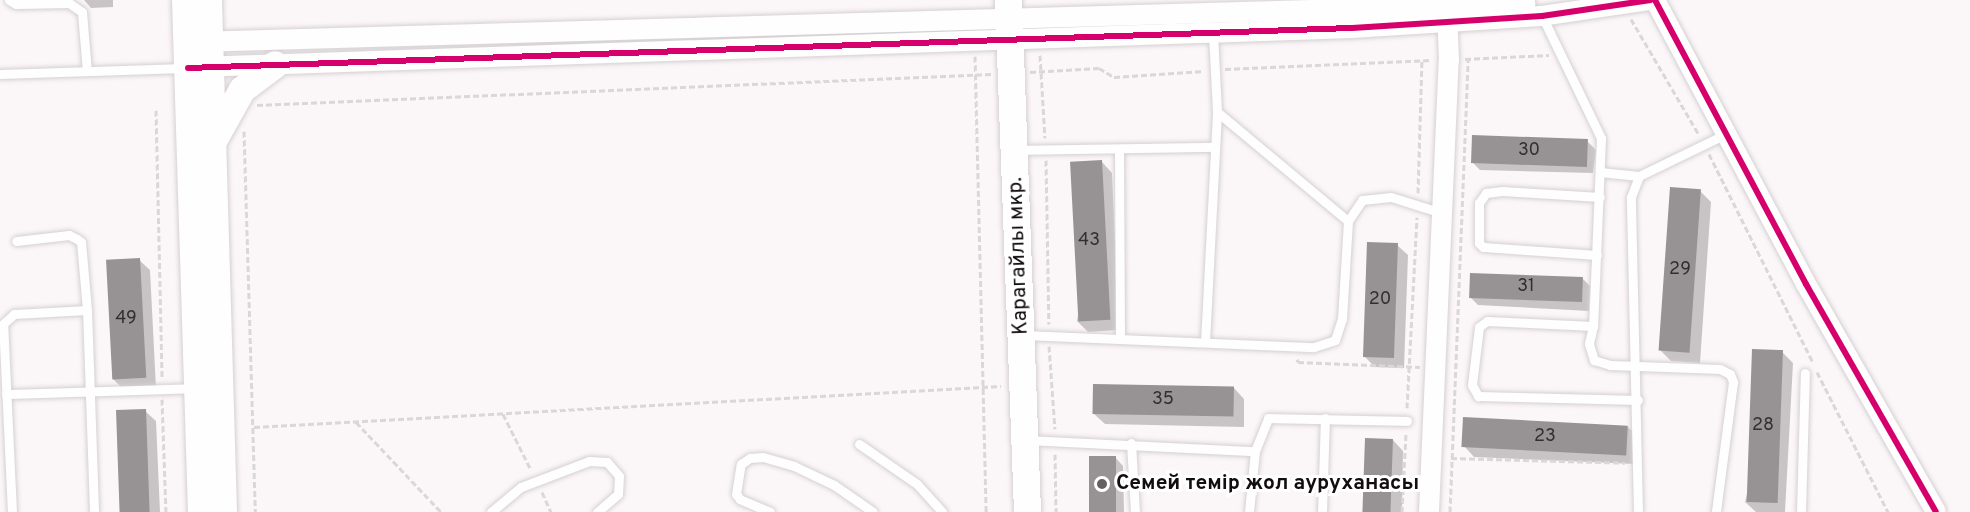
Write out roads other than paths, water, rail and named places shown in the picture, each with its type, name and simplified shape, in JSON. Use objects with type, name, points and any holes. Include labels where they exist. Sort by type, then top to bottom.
[{"type":"street","points":[[185,0],[199,55],[212,142],[223,512]]},
{"type":"street","points":[[201,512],[197,387],[199,55],[208,0]]},
{"type":"street","points":[[199,55],[275,64],[975,39],[1009,19],[1213,33],[1447,15],[1569,0]]},
{"type":"street","points":[[199,55],[1009,19],[1542,16],[1623,7],[1653,0],[1806,284],[1936,512]]},
{"type":"street","points":[[1429,512],[1442,213],[1459,59],[1447,15]]},
{"type":"street","name":"Карагайлы мкр.","points":[[1009,19],[1027,512]]},
{"type":"street","points":[[212,142],[242,89],[275,64]]},
{"type":"lane","points":[[9,0],[16,4],[69,3],[82,12],[87,71]]},
{"type":"lane","points":[[1542,16],[1601,138],[1593,326],[1588,345],[1594,360],[1635,367],[1720,369],[1730,374],[1733,382],[1716,512]]},
{"type":"lane","points":[[1205,342],[1217,112],[1213,33]]},
{"type":"lane","points":[[0,74],[87,71],[199,55]]},
{"type":"lane","points":[[1217,112],[1348,220]]},
{"type":"lane","points":[[1600,172],[1639,176],[1726,134]]},
{"type":"lane","points":[[1015,150],[1215,147]]},
{"type":"lane","points":[[1119,149],[1120,338]]},
{"type":"lane","points":[[1638,512],[1638,400],[1635,367],[1631,197],[1639,176]]},
{"type":"lane","points":[[1597,255],[1483,247],[1479,243],[1479,203],[1486,193],[1502,191],[1600,197]]},
{"type":"lane","points":[[1021,335],[1292,346],[1314,346],[1335,340],[1342,319],[1348,220],[1362,200],[1391,197],[1442,213]]},
{"type":"lane","points":[[16,241],[69,235],[77,239],[87,310],[94,512]]},
{"type":"lane","points":[[12,512],[3,324],[9,317],[87,310]]},
{"type":"lane","points":[[1593,326],[1487,321],[1479,327],[1476,350],[1472,385],[1478,396],[1638,400]]},
{"type":"lane","points":[[1802,512],[1805,374]]},
{"type":"lane","points":[[6,394],[197,387]]},
{"type":"lane","points":[[1250,512],[1255,451],[1268,418],[1407,421]]},
{"type":"lane","points":[[1322,512],[1325,418]]},
{"type":"lane","points":[[1025,440],[1131,443],[1255,451]]},
{"type":"lane","points":[[1131,443],[1135,512]]},
{"type":"lane","points":[[859,444],[917,484],[942,512]]},
{"type":"lane","points":[[770,512],[736,494],[741,464],[750,458],[794,466],[834,485],[873,512]]},
{"type":"lane","points":[[491,512],[522,487],[588,461],[607,462],[619,476],[618,494],[597,512]]},
{"type":"place","name":"Семей темір жол ауруханасы","points":[[1102,484]]}]
